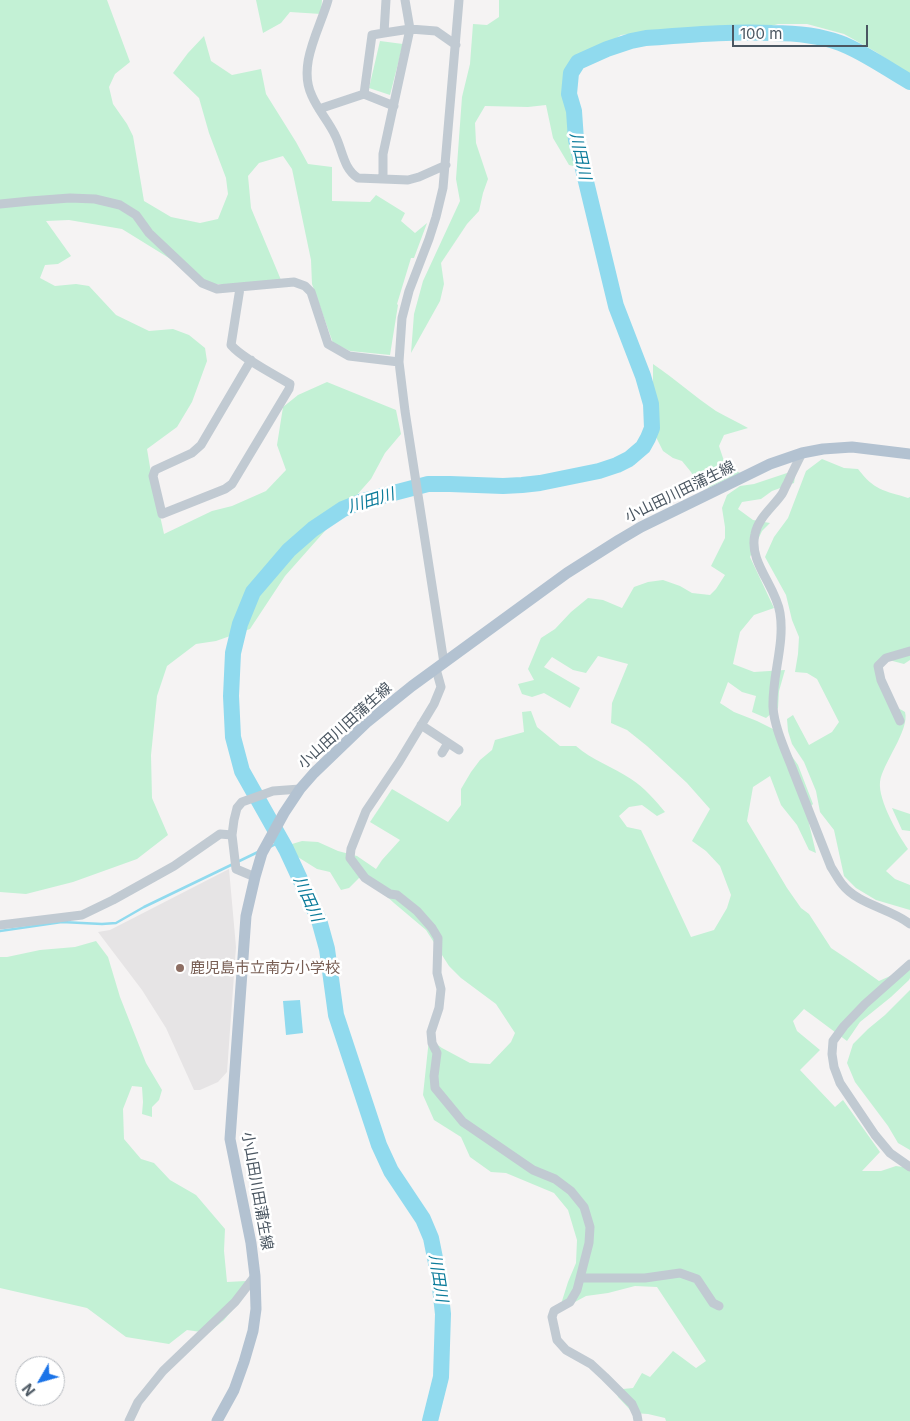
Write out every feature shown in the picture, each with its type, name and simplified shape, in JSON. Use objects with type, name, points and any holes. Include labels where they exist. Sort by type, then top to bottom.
[{"type":"main road","name":"小山田川田蒲生線","points":[[217,1421],[234,1390],[249,1346],[256,1309],[251,1243],[230,1139],[246,916],[262,852],[300,789],[318,768],[366,723],[412,686],[567,573],[619,540],[659,518],[770,464],[802,453],[852,447],[910,454]]},
{"type":"street","points":[[328,0],[311,46],[307,71],[308,86],[311,96],[334,133],[342,150],[347,168],[358,178],[408,180],[446,165]]},
{"type":"street","points":[[384,33],[386,0]]},
{"type":"street","points":[[383,179],[383,154],[410,29],[406,0]]},
{"type":"street","points":[[459,0],[443,188],[429,240],[408,291],[400,338],[399,362],[440,666],[441,687],[434,704],[400,762],[366,811],[351,849],[350,858],[365,878],[390,894],[397,896],[417,911],[438,938],[437,973],[441,989],[439,1008],[431,1032],[432,1043],[437,1053],[434,1076],[435,1088],[463,1122],[533,1170],[555,1180],[570,1191],[584,1207],[590,1227],[589,1243],[577,1290],[570,1302],[554,1311],[552,1317],[557,1340],[566,1350],[591,1364],[605,1377],[632,1404],[638,1421]]},
{"type":"street","points":[[364,94],[372,35],[410,29],[436,32],[456,45]]},
{"type":"street","points":[[319,108],[364,94],[394,106]]},
{"type":"street","points":[[0,204],[70,198],[120,205],[136,215],[149,233],[202,283],[217,289],[294,282],[305,286],[311,292],[328,344],[349,356],[399,362]]},
{"type":"street","points":[[240,288],[231,345],[237,351],[290,384],[290,389],[232,484],[225,489],[162,514],[153,476],[155,470],[192,453],[201,446],[251,360]]},
{"type":"street","points":[[802,453],[783,493],[764,516],[755,532],[753,542],[754,552],[760,568],[768,581],[780,610],[782,628],[774,686],[774,716],[784,748],[828,858],[842,885],[863,901],[896,914],[910,924]]},
{"type":"street","points":[[900,721],[881,680],[878,666],[886,658],[910,651]]},
{"type":"street","points":[[421,725],[459,750]]},
{"type":"street","points":[[442,753],[448,743]]},
{"type":"street","points":[[255,877],[236,869],[232,835],[237,808],[242,802],[273,791],[300,789]]},
{"type":"street","points":[[0,925],[82,915],[174,866],[220,834],[232,835]]},
{"type":"street","points":[[910,964],[865,1004],[844,1026],[833,1040],[832,1054],[834,1067],[840,1083],[875,1135],[890,1153],[910,1166]]},
{"type":"street","points":[[581,1278],[645,1278],[680,1273],[697,1279],[713,1303],[719,1306]]},
{"type":"street","points":[[129,1421],[138,1402],[163,1371],[234,1302],[255,1276]]},
{"type":"shaded area","name":"鹿児島市立南方小学校","points":[[229,869],[236,947],[227,1072],[218,1082],[200,1090],[194,1090],[166,1028],[142,990],[98,932],[110,930]]},
{"type":"green space","points":[[0,0],[107,0],[130,62],[115,74],[109,87],[113,104],[133,136],[144,201],[171,217],[200,223],[218,219],[228,194],[226,178],[209,133],[199,98],[173,73],[204,36],[211,61],[232,75],[261,69],[266,94],[308,164],[332,167],[332,201],[370,202],[376,195],[405,213],[401,221],[415,233],[427,223],[414,258],[411,258],[397,304],[390,355],[350,351],[333,343],[312,284],[311,260],[292,169],[283,156],[259,163],[248,176],[251,208],[281,280],[211,284],[122,229],[69,220],[46,221],[71,256],[58,264],[45,265],[40,278],[55,286],[76,284],[89,286],[116,315],[149,331],[173,329],[189,335],[205,348],[207,361],[192,402],[177,427],[147,449],[164,534],[212,511],[232,506],[266,491],[286,470],[277,445],[283,407],[298,395],[327,382],[396,410],[401,434],[385,453],[371,479],[285,576],[250,629],[216,641],[196,644],[167,666],[157,696],[151,755],[152,798],[168,835],[137,859],[73,882],[26,894],[0,892]]},
{"type":"green space","points":[[256,0],[322,0],[321,14],[290,12],[281,23],[263,33]]},
{"type":"green space","points":[[499,0],[910,0],[910,75],[876,52],[844,34],[807,24],[778,24],[724,40],[662,30],[621,35],[586,57],[570,78],[565,97],[590,170],[569,165],[553,138],[546,105],[528,107],[485,106],[475,123],[476,143],[488,179],[479,211],[467,224],[441,263],[444,284],[440,301],[411,353],[414,314],[423,281],[460,201],[456,179],[462,97],[470,64],[473,24],[487,25],[499,17]]},
{"type":"green space","points":[[380,41],[403,44],[390,95],[369,88]]},
{"type":"green space","points":[[653,364],[716,411],[748,428],[724,435],[719,446],[725,464],[740,473],[708,488],[700,489],[691,472],[682,461],[673,458],[663,451],[656,437],[658,417],[653,386]]},
{"type":"green space","points":[[822,459],[844,468],[858,469],[869,482],[880,489],[910,497],[910,660],[904,664],[885,659],[878,665],[891,705],[905,712],[903,728],[885,766],[880,789],[885,807],[908,849],[886,871],[895,879],[910,885],[910,910],[876,900],[856,888],[844,876],[834,830],[820,812],[816,791],[804,762],[792,744],[788,731],[787,719],[793,715],[809,745],[832,732],[839,722],[817,679],[807,673],[795,672],[799,637],[792,620],[786,595],[765,557],[774,537],[788,518],[806,471]]},
{"type":"green space","points":[[796,470],[794,483],[772,491],[761,499],[742,502],[738,509],[753,520],[770,523],[762,531],[750,557],[774,608],[754,615],[740,632],[733,664],[754,672],[785,670],[779,691],[778,708],[766,718],[752,712],[756,696],[742,692],[728,682],[720,703],[734,712],[773,729],[798,765],[813,804],[806,811],[816,853],[809,850],[797,825],[781,805],[770,776],[753,787],[747,821],[801,908],[809,914],[831,948],[879,981],[910,967],[909,980],[860,1022],[847,1041],[804,1009],[793,1021],[797,1031],[820,1050],[800,1070],[835,1107],[843,1100],[880,1152],[862,1171],[881,1171],[896,1166],[910,1168],[910,1421],[666,1421],[665,1418],[633,1413],[618,1397],[612,1380],[623,1389],[633,1388],[642,1373],[650,1377],[673,1351],[696,1368],[706,1361],[657,1287],[635,1286],[586,1296],[562,1309],[562,1301],[576,1263],[577,1240],[568,1210],[554,1193],[506,1173],[491,1172],[470,1157],[461,1137],[434,1120],[423,1095],[429,1039],[470,1063],[490,1064],[511,1042],[515,1033],[496,1004],[461,978],[449,966],[426,930],[370,881],[359,878],[349,888],[341,890],[330,872],[317,869],[293,854],[292,844],[302,841],[318,842],[338,851],[357,856],[376,869],[400,840],[370,822],[392,789],[448,822],[461,805],[461,789],[471,772],[480,760],[492,750],[495,740],[524,732],[522,712],[531,711],[537,727],[560,746],[576,746],[631,779],[645,790],[665,812],[657,816],[642,805],[629,807],[619,816],[627,827],[641,830],[691,937],[714,930],[727,908],[731,895],[720,866],[706,851],[692,841],[710,809],[687,783],[647,746],[627,730],[611,723],[612,703],[628,664],[598,656],[586,673],[573,670],[552,657],[544,667],[580,688],[570,708],[544,693],[532,697],[522,694],[518,684],[534,680],[528,669],[541,638],[555,629],[588,598],[603,600],[622,608],[634,587],[648,582],[663,580],[692,593],[710,595],[725,575],[711,566],[725,538],[722,508],[727,495],[740,486],[754,484]]},
{"type":"green space","points":[[892,808],[910,814],[910,831],[902,830]]},
{"type":"green space","points":[[96,941],[108,957],[120,997],[146,1063],[162,1090],[159,1100],[152,1107],[152,1117],[142,1114],[142,1087],[132,1086],[123,1109],[124,1139],[141,1159],[154,1163],[170,1180],[196,1195],[225,1229],[224,1251],[227,1282],[246,1281],[240,1301],[224,1320],[208,1333],[187,1330],[169,1344],[126,1337],[87,1308],[0,1288],[0,957],[40,950],[75,947]]},
{"type":"green space","points":[[910,990],[910,1150],[898,1143],[888,1126],[855,1082],[847,1063],[853,1044]]},
{"type":"water","points":[[300,1000],[303,1033],[286,1035],[283,1001]]},
{"type":"waterway","name":"川田川","points":[[430,1421],[441,1377],[443,1314],[439,1278],[431,1238],[423,1219],[391,1171],[379,1145],[336,1015],[327,949],[319,920],[286,849],[242,771],[233,737],[231,696],[233,653],[240,624],[253,592],[289,550],[313,529],[343,509],[363,501],[428,484],[522,485],[599,471],[629,459],[643,447],[652,428],[651,404],[643,376],[616,306],[576,140],[574,111],[569,94],[571,73],[578,62],[607,49],[646,38],[725,33],[789,33],[815,36],[840,43],[867,56],[910,82]]},
{"type":"waterway","points":[[270,847],[282,841]]},
{"type":"waterway","points":[[0,931],[62,922],[116,923],[144,907],[258,852]]},
{"type":"place","name":"鹿児島市立南方小学校","points":[[180,968]]}]
